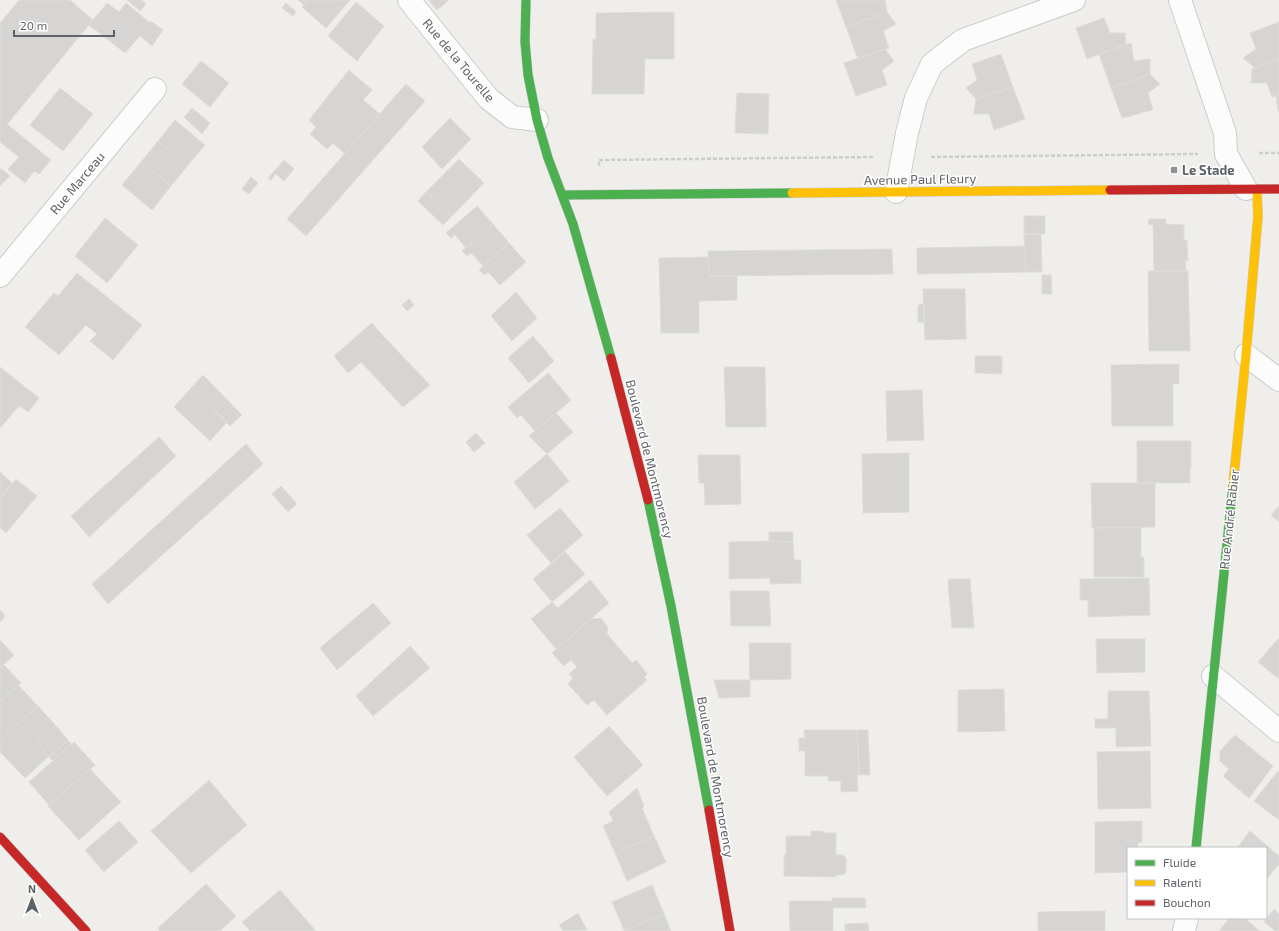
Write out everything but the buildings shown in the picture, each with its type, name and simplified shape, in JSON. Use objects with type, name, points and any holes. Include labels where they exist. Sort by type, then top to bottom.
[{"type":"street","name":"Rue de la Tourelle","points":[[408,0],[488,98],[512,117],[537,120]]},
{"type":"street","name":"Boulevard de Montmorency","points":[[526,0],[525,42],[528,75],[537,120],[573,224],[615,372],[648,500],[671,606],[730,931]]},
{"type":"street","points":[[896,192],[907,133],[916,98],[932,64],[963,40],[1074,0]]},
{"type":"street","points":[[1180,0],[1225,133],[1226,154],[1252,190]]},
{"type":"street","name":"Rue Marceau","points":[[0,276],[155,89]]},
{"type":"street","name":"Avenue Paul Fleury","points":[[562,195],[1279,189]]},
{"type":"street","name":"Rue André Rabier","points":[[1196,847],[1246,355],[1258,216],[1252,190]]},
{"type":"street","points":[[1246,355],[1279,380]]},
{"type":"street","points":[[1213,676],[1279,730]]},
{"type":"street","points":[[0,837],[86,931]]},
{"type":"street","points":[[1184,931],[1187,919]]},
{"type":"traffic: fast","points":[[526,0],[525,42],[528,75],[537,120],[548,158],[573,224],[611,358]]},
{"type":"traffic: fast","points":[[562,195],[792,193]]},
{"type":"traffic: fast","points":[[1196,847],[1233,485]]},
{"type":"traffic: fast","points":[[648,500],[671,606],[709,810]]},
{"type":"traffic: slow","points":[[792,193],[1110,190]]},
{"type":"traffic: slow","points":[[1233,485],[1258,216],[1257,190]]},
{"type":"traffic: jam","points":[[1110,190],[1279,189]]},
{"type":"traffic: jam","points":[[611,358],[648,500]]},
{"type":"traffic: jam","points":[[709,810],[730,931]]},
{"type":"traffic: jam","points":[[0,837],[86,931]]},
{"type":"place","name":"Le Stade","points":[[1174,170]]}]
